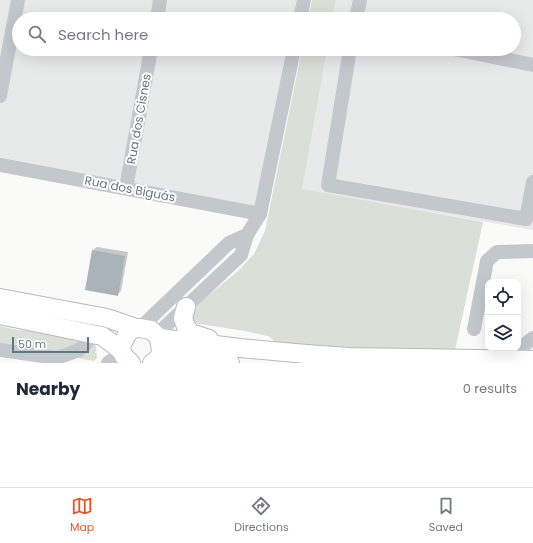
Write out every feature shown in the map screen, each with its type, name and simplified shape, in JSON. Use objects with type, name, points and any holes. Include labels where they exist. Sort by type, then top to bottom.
[{"type":"main road","points":[[0,298],[107,318],[148,332],[240,348],[349,357],[533,360]]},
{"type":"main road","points":[[186,307],[183,318],[190,333],[240,348]]},
{"type":"main road","points":[[0,315],[102,336],[121,357]]},
{"type":"main road","points":[[121,357],[122,344],[128,333],[148,332]]},
{"type":"main road","points":[[148,332],[161,350],[155,360]]},
{"type":"main road","points":[[155,360],[175,356],[230,363]]},
{"type":"street","points":[[16,12],[18,0]]},
{"type":"street","points":[[158,12],[160,0]]},
{"type":"street","points":[[301,12],[304,0]]},
{"type":"street","points":[[357,12],[360,0]]},
{"type":"street","points":[[0,96],[12,32]]},
{"type":"street","name":"Rua dos Cisnes","points":[[126,188],[150,56]]},
{"type":"street","points":[[148,332],[186,307],[241,255],[247,235],[260,214],[293,56]]},
{"type":"street","points":[[349,56],[328,185],[526,220],[533,182]]},
{"type":"street","points":[[489,56],[533,65]]},
{"type":"street","name":"Rua dos Biguás","points":[[0,165],[260,214]]},
{"type":"street","points":[[148,332],[229,244],[247,235]]},
{"type":"street","points":[[474,329],[487,261],[497,252],[533,251]]},
{"type":"street","points":[[0,350],[57,358],[79,350],[94,334]]},
{"type":"street","points":[[515,359],[525,343],[533,338]]},
{"type":"shaded area","points":[[0,0],[297,0],[295,12],[12,12],[12,56],[287,56],[259,207],[0,161]]},
{"type":"shaded area","points":[[312,0],[336,0],[333,12],[309,12]]},
{"type":"shaded area","points":[[336,0],[533,0],[533,230],[301,190],[326,56],[521,56],[521,12],[333,12]]},
{"type":"shaded area","points":[[301,56],[326,56],[302,189],[483,222],[455,350],[357,349],[277,343],[268,336],[199,324],[191,321],[192,314],[198,304],[238,271],[254,254],[265,231]]},
{"type":"shaded area","points":[[0,326],[17,330],[37,331],[90,340],[96,346],[97,358],[94,361],[0,344]]},
{"type":"building","points":[[92,250],[125,256],[118,296],[85,290]]}]
